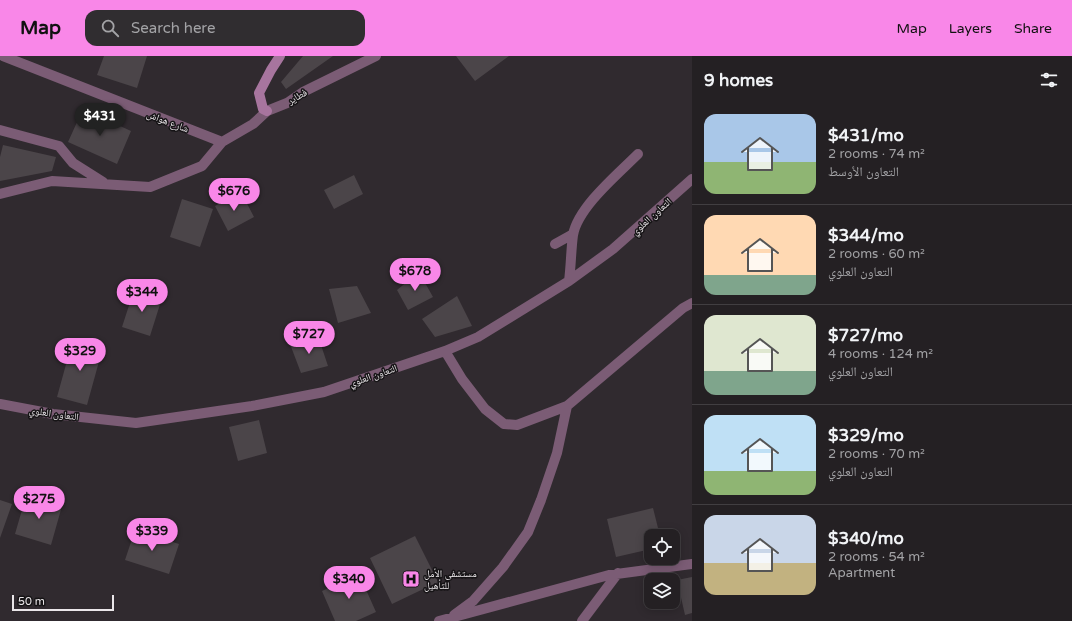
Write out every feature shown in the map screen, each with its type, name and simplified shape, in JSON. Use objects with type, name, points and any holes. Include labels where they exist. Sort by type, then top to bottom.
[{"type":"street","name":"شارع هواش","points":[[3,56],[222,142]]},
{"type":"street","points":[[266,111],[263,109],[259,93],[280,56]]},
{"type":"street","name":"فطاير","points":[[222,142],[252,124],[266,111],[287,103],[303,92],[376,56]]},
{"type":"street","points":[[0,130],[59,146],[73,163],[105,183]]},
{"type":"street","points":[[0,194],[52,181],[150,186],[202,166],[222,142]]},
{"type":"street","points":[[569,281],[573,234],[582,214],[595,198],[638,154]]},
{"type":"street","name":"التعاون العلوي","points":[[0,404],[53,414],[136,423],[252,406],[324,392],[445,351],[478,337],[569,281],[613,249],[692,179]]},
{"type":"street","points":[[555,244],[573,234]]},
{"type":"street","points":[[445,351],[462,379],[485,408],[504,424],[517,425],[567,406],[683,308],[692,303]]},
{"type":"street","points":[[449,618],[473,601],[503,567],[528,532],[557,453],[567,406]]},
{"type":"street","points":[[439,621],[609,574],[692,564]]},
{"type":"street","points":[[582,621],[618,573]]},
{"type":"building","points":[[104,56],[147,56],[137,88],[97,75]]},
{"type":"building","points":[[303,56],[333,56],[286,89],[281,82]]},
{"type":"building","points":[[456,56],[509,56],[475,81]]},
{"type":"building","points":[[83,109],[131,131],[117,164],[68,142]]},
{"type":"building","points":[[3,145],[56,157],[52,171],[0,181],[0,157]]},
{"type":"building","points":[[354,175],[363,194],[334,209],[324,190]]},
{"type":"building","points":[[241,192],[254,217],[228,231],[215,206]]},
{"type":"building","points":[[182,199],[213,209],[200,247],[170,237]]},
{"type":"building","points":[[419,272],[433,297],[408,310],[397,290]]},
{"type":"building","points":[[357,286],[371,313],[338,323],[329,289]]},
{"type":"building","points":[[134,290],[162,298],[150,336],[122,327]]},
{"type":"building","points":[[457,296],[472,326],[435,337],[422,319]]},
{"type":"building","points":[[73,339],[103,347],[87,405],[57,397]]},
{"type":"building","points":[[319,339],[328,366],[301,373],[290,344]]},
{"type":"building","points":[[259,420],[267,453],[238,461],[229,427]]},
{"type":"building","points":[[26,496],[62,506],[51,545],[15,534]]},
{"type":"building","points":[[0,500],[12,504],[0,538]]},
{"type":"building","points":[[653,508],[658,529],[644,529],[644,551],[616,557],[607,519]]},
{"type":"building","points":[[135,530],[179,544],[169,574],[125,560]]},
{"type":"building","points":[[415,536],[438,582],[392,604],[370,558]]},
{"type":"building","points":[[359,574],[376,612],[356,621],[335,621],[322,591]]},
{"type":"building","points":[[692,577],[692,613],[685,615],[680,593],[680,579]]},
{"type":"place","name":"مستشفى الأمل للتأهيل","points":[[411,579]]}]
